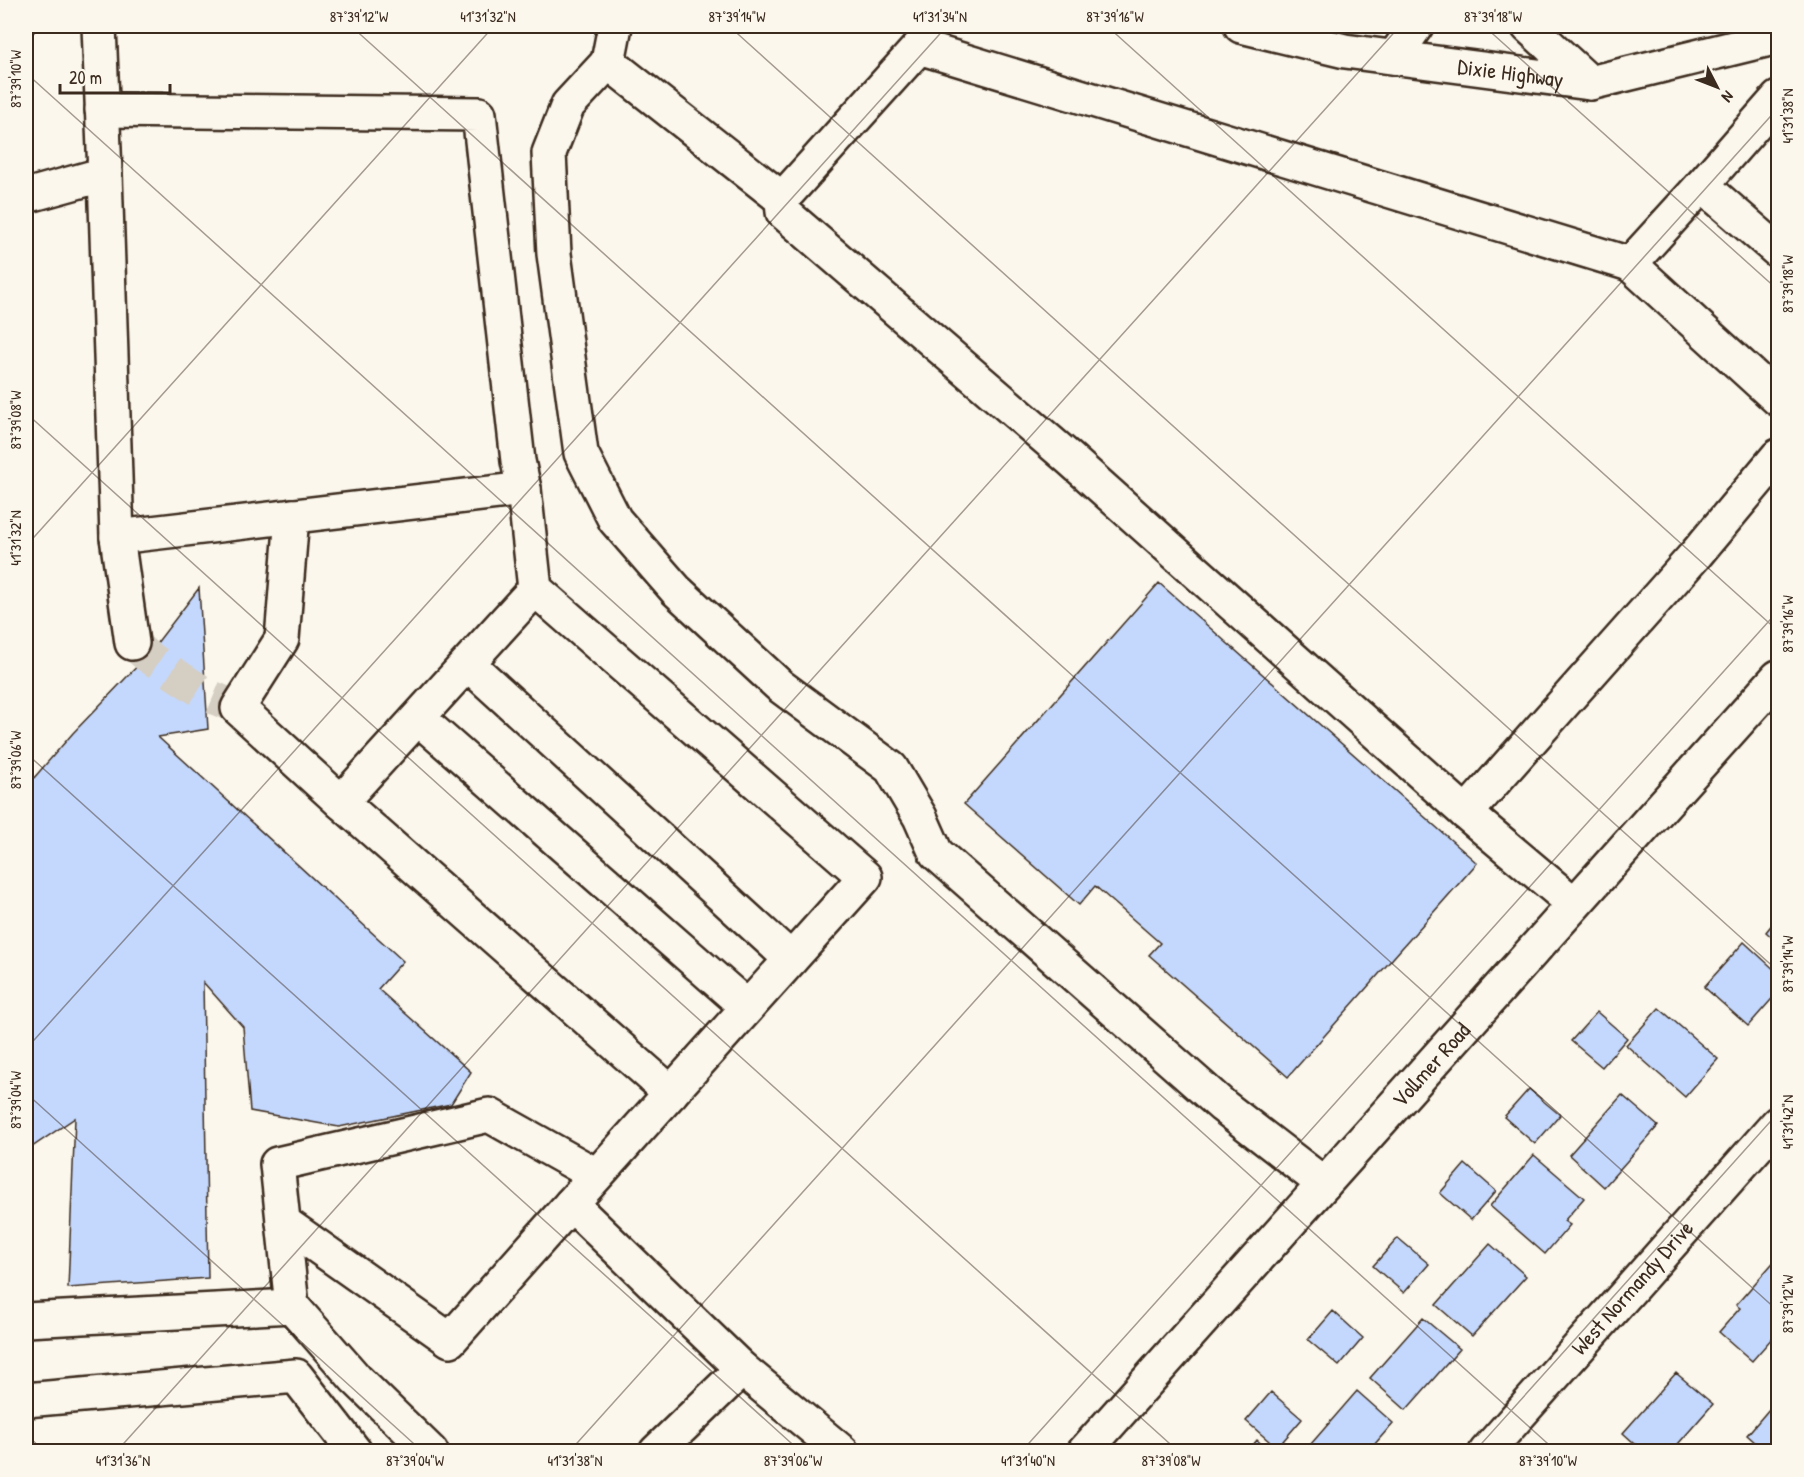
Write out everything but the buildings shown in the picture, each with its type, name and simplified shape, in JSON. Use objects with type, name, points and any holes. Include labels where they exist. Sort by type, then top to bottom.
[{"type":"main road","points":[[99,26],[117,537],[132,643]]},
{"type":"main road","points":[[615,26],[608,62],[568,105],[549,153],[554,254],[581,453],[615,520],[676,590],[780,686],[891,768],[920,817],[936,853],[1223,1106],[1324,1184]]},
{"type":"main road","name":"Dixie Highway","points":[[1241,26],[1345,51],[1590,82],[1779,37]]},
{"type":"main road","points":[[1394,57],[1416,26]]},
{"type":"main road","points":[[1528,26],[1590,82]]},
{"type":"main road","points":[[1756,26],[1779,29]]},
{"type":"main road","points":[[1574,904],[1466,813],[1070,459],[783,212],[782,199],[919,47],[1629,264],[1779,399]]},
{"type":"main road","points":[[608,62],[782,199]]},
{"type":"main road","points":[[102,110],[480,114],[518,461],[524,489],[535,589],[865,876],[450,1340],[283,1222]]},
{"type":"main road","points":[[1629,264],[1702,185],[1773,116]]},
{"type":"main road","points":[[26,196],[105,174]]},
{"type":"main road","points":[[1702,185],[1779,251]]},
{"type":"main road","points":[[1466,813],[1690,562],[1779,456]]},
{"type":"main road","points":[[117,537],[524,489]]},
{"type":"main road","points":[[292,516],[282,639],[238,708],[341,802],[671,1093]]},
{"type":"main road","points":[[341,802],[535,589]]},
{"type":"main road","points":[[468,664],[791,959]]},
{"type":"main road","name":"Vollmer Road","points":[[1084,1452],[1779,677]]},
{"type":"main road","points":[[418,718],[747,1007]]},
{"type":"main road","points":[[431,1452],[356,1379],[292,1306],[277,1164],[489,1115],[596,1175]]},
{"type":"main road","name":"West Normandy Drive","points":[[1499,1447],[1779,1123]]},
{"type":"main road","points":[[571,1204],[742,1369],[842,1452]]},
{"type":"main road","points":[[26,1320],[292,1306]]},
{"type":"main road","points":[[656,1452],[742,1369]]},
{"type":"main road","points":[[26,1400],[296,1376],[355,1452]]},
{"type":"tunnel","points":[[132,643],[147,656],[207,695],[238,708]]}]
